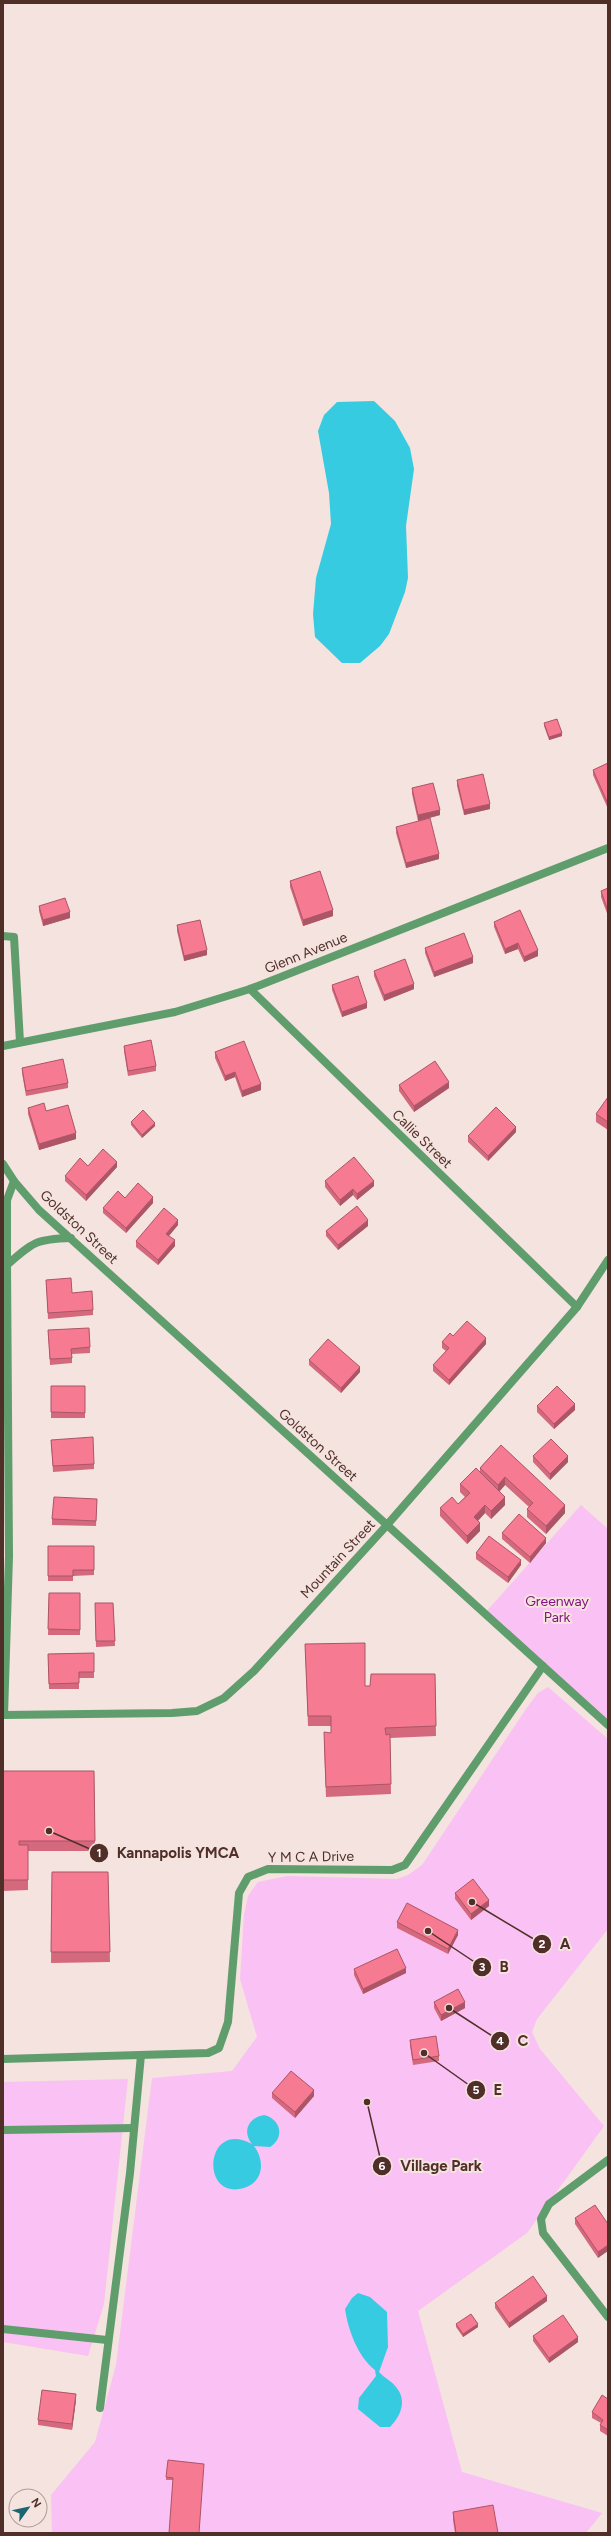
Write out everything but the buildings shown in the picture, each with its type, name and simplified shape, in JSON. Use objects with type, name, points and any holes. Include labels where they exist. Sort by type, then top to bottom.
[{"type":"street","name":"Glenn Avenue","points":[[3,1046],[175,1012],[250,989],[608,848]]},
{"type":"street","points":[[3,936],[14,937],[20,1042]]},
{"type":"street","name":"Callie Street","points":[[250,989],[577,1307]]},
{"type":"street","name":"Goldston Street","points":[[3,1164],[14,1181],[39,1210],[608,1724]]},
{"type":"street","points":[[4,1716],[9,1556],[7,1200],[14,1181]]},
{"type":"street","points":[[7,1265],[25,1249],[44,1239],[71,1238]]},
{"type":"street","name":"Mountain Street","points":[[4,1716],[172,1713],[197,1711],[224,1698],[254,1671],[387,1525],[577,1307],[608,1260]]},
{"type":"street","name":"Y M C A Drive","points":[[3,2059],[208,2053],[219,2048],[228,2022],[239,1893],[248,1878],[268,1869],[392,1870],[405,1865],[543,1666]]},
{"type":"street","points":[[100,2408],[134,2128],[141,2055]]},
{"type":"street","points":[[3,2130],[134,2128]]},
{"type":"street","points":[[608,2160],[549,2204],[542,2219],[543,2233],[608,2317]]},
{"type":"street","points":[[3,2329],[108,2340]]},
{"type":"green space","name":"Greenway Park","points":[[581,1505],[608,1529],[608,1724],[485,1613]]},
{"type":"green space","points":[[548,1687],[608,1739],[608,1929],[537,2019],[532,2032],[540,2049],[604,2126],[527,2233],[418,2311],[462,2472],[602,2513],[586,2533],[52,2533],[51,2495],[95,2442],[116,2365],[152,2078],[232,2071],[257,2037],[240,1979],[244,1915],[248,1896],[258,1882],[287,1876],[397,1879],[408,1875],[422,1865],[526,1709],[538,1693]]},
{"type":"green space","points":[[128,2079],[104,2304],[88,2356],[3,2342],[3,2082]]},
{"type":"water","points":[[374,401],[395,421],[410,448],[414,469],[406,526],[408,578],[405,592],[389,634],[380,646],[360,663],[342,663],[315,637],[313,614],[316,578],[331,524],[329,493],[318,431],[324,415],[337,402]]},
{"type":"water","points":[[264,2115],[274,2120],[277,2125],[279,2129],[278,2139],[270,2147],[254,2146],[258,2152],[261,2164],[261,2170],[256,2181],[244,2188],[229,2189],[220,2183],[214,2173],[214,2161],[217,2150],[225,2142],[236,2139],[252,2144],[247,2135],[248,2126],[254,2119]]},
{"type":"water","points":[[358,2293],[370,2297],[387,2312],[388,2347],[379,2372],[396,2387],[402,2398],[399,2414],[390,2427],[380,2427],[358,2409],[359,2398],[376,2376],[375,2370],[369,2365],[359,2351],[351,2334],[346,2317],[345,2309],[352,2298]]},
{"type":"place","name":"Kannapolis YMCA","points":[[49,1831]]},
{"type":"place","name":"A","points":[[472,1902]]},
{"type":"place","name":"B","points":[[428,1931]]},
{"type":"place","name":"C","points":[[449,2008]]},
{"type":"place","name":"E","points":[[424,2053]]},
{"type":"place","name":"Village Park","points":[[367,2102]]}]
